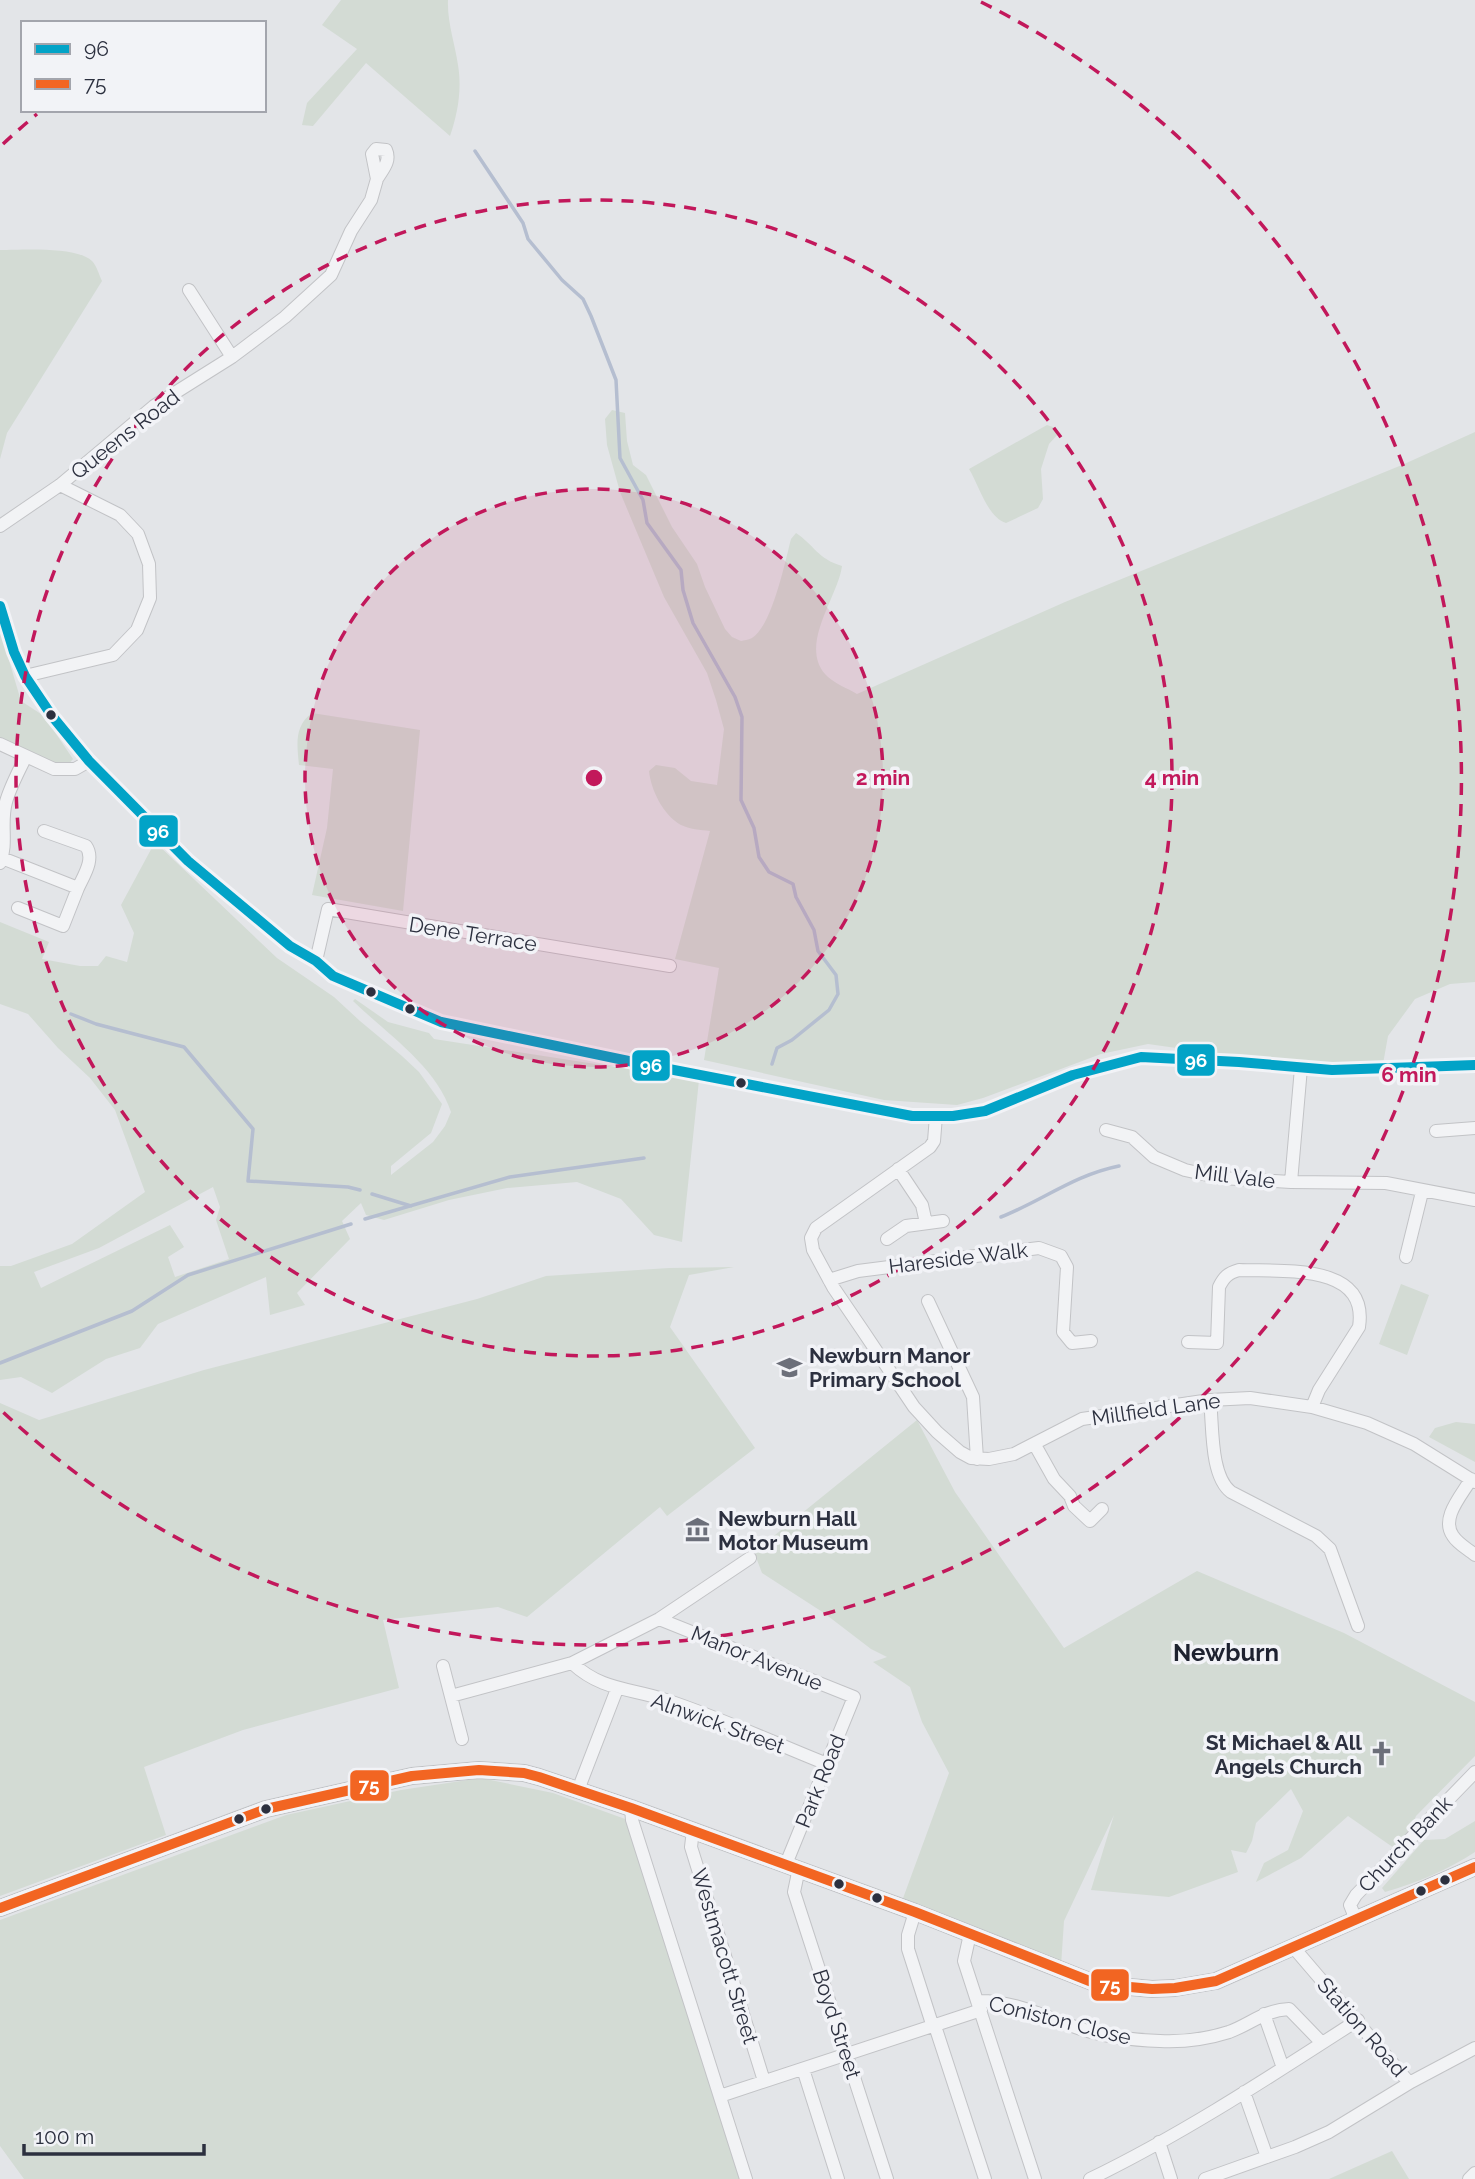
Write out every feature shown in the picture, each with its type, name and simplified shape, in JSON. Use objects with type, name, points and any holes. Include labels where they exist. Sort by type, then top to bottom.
[{"type":"main road","points":[[0,1908],[249,1815],[286,1804],[412,1776],[479,1770],[524,1773],[578,1790],[915,1912],[1080,1979],[1135,1989],[1175,1988],[1216,1981],[1475,1867]]},
{"type":"street","name":"Queens Road","points":[[0,526],[60,485],[154,406],[232,357],[285,317],[331,275],[351,231],[371,200],[377,178]]},
{"type":"street","points":[[189,290],[232,357]]},
{"type":"street","points":[[25,676],[113,655],[137,631],[150,598],[149,564],[138,534],[120,515],[60,485]]},
{"type":"street","points":[[0,606],[14,652],[25,676],[52,716],[89,761],[188,861],[290,946],[316,961],[334,976],[441,1022],[912,1116],[985,1111],[1073,1075],[1141,1057],[1344,1070],[1475,1065]]},
{"type":"street","points":[[0,744],[54,769],[75,769],[89,761]]},
{"type":"street","points":[[26,756],[3,801],[1,861],[78,888]]},
{"type":"street","points":[[18,908],[63,926],[91,857],[86,846],[50,830]]},
{"type":"street","name":"Dene Terrace","points":[[316,961],[328,909],[670,966]]},
{"type":"street","name":"Mill Vale","points":[[1291,1182],[1301,1068]]},
{"type":"street","points":[[928,1301],[973,1397],[977,1459],[960,1451],[937,1432],[914,1407],[829,1279],[813,1250],[811,1238],[816,1228],[930,1147],[934,1141],[936,1116]]},
{"type":"street","points":[[1436,1131],[1475,1128]]},
{"type":"street","name":"Mill Vale","points":[[1106,1130],[1132,1137],[1154,1157],[1185,1170],[1221,1178],[1386,1183],[1475,1200]]},
{"type":"street","points":[[898,1169],[922,1205],[926,1223]]},
{"type":"street","points":[[1406,1257],[1422,1192]]},
{"type":"street","points":[[887,1240],[906,1226],[943,1221]]},
{"type":"street","name":"Hareside Walk","points":[[829,1279],[858,1271],[1039,1248],[1061,1256],[1067,1267],[1063,1332],[1072,1343],[1091,1341]]},
{"type":"street","points":[[1188,1342],[1217,1343],[1219,1287],[1230,1273],[1251,1271],[1333,1278],[1349,1289],[1356,1298],[1359,1327],[1319,1390],[1312,1407]]},
{"type":"street","name":"Millfield Lane","points":[[977,1459],[989,1460],[1014,1454],[1082,1419],[1210,1400],[1266,1399],[1312,1407],[1390,1432],[1473,1481]]},
{"type":"street","points":[[1210,1400],[1220,1481],[1231,1492],[1316,1535],[1324,1542],[1330,1549],[1358,1626]]},
{"type":"street","points":[[1035,1445],[1049,1473],[1070,1496],[1074,1506],[1090,1521],[1102,1508]]},
{"type":"street","points":[[1473,1481],[1452,1510],[1449,1525],[1455,1539],[1475,1555]]},
{"type":"street","points":[[451,1696],[572,1663],[659,1619],[750,1558]]},
{"type":"street","name":"Manor Avenue","points":[[659,1619],[854,1697]]},
{"type":"street","name":"Alnwick Street","points":[[572,1663],[591,1678],[617,1689],[665,1699],[827,1764]]},
{"type":"street","points":[[443,1666],[463,1739]]},
{"type":"street","points":[[578,1790],[617,1689]]},
{"type":"street","name":"Park Road","points":[[792,1866],[827,1764],[854,1697]]},
{"type":"street","name":"Church Bank","points":[[1356,1920],[1350,1905],[1356,1895],[1475,1772]]},
{"type":"street","points":[[631,1808],[632,1820],[746,2179]]},
{"type":"street","name":"Westmacott Street","points":[[694,1830],[691,1847],[764,2081]]},
{"type":"street","name":"Boyd Street","points":[[792,1866],[794,1892],[887,2179]]},
{"type":"street","points":[[915,1912],[908,1935],[908,1949],[985,2179]]},
{"type":"street","points":[[970,1934],[964,1961],[1035,2179]]},
{"type":"street","name":"Station Road","points":[[1294,1948],[1411,2082],[1475,2048]]},
{"type":"street","name":"Coniston Close","points":[[979,2005],[997,2000],[1116,2038],[1160,2041],[1195,2040],[1231,2031],[1264,2014]]},
{"type":"street","points":[[720,2096],[934,2027],[979,2005]]},
{"type":"street","points":[[1283,2068],[1264,2014],[1289,2009],[1322,2043]]},
{"type":"street","points":[[1090,2179],[1244,2092],[1358,2020]]},
{"type":"street","points":[[803,2069],[838,2179]]},
{"type":"street","points":[[1205,2179],[1329,2132],[1411,2082]]},
{"type":"street","points":[[1244,2092],[1267,2157]]},
{"type":"street","points":[[1159,2142],[1171,2179]]},
{"type":"street","points":[[1469,2179],[1475,2174]]},
{"type":"shaded area","points":[[341,0],[448,0],[460,83],[450,136],[366,63],[313,126],[302,125],[307,103],[357,49],[322,25]]},
{"type":"shaded area","points":[[0,250],[62,251],[84,256],[92,261],[102,281],[7,433],[0,459]]},
{"type":"shaded area","points":[[612,410],[625,413],[627,441],[633,465],[646,475],[672,527],[697,564],[725,629],[732,637],[741,641],[752,638],[766,621],[777,593],[791,539],[796,533],[822,556],[842,566],[822,620],[816,649],[818,662],[825,674],[857,694],[1065,602],[1402,465],[1475,432],[1475,982],[1450,984],[1415,999],[1388,1036],[1383,1064],[1275,1062],[1148,1044],[1101,1054],[957,1105],[884,1100],[704,1060],[719,968],[675,959],[710,831],[684,826],[675,821],[663,809],[655,794],[649,771],[656,765],[675,768],[691,781],[717,785],[724,729],[707,673],[664,597],[620,492],[607,445],[605,419]]},
{"type":"shaded area","points":[[1047,425],[1056,428],[1058,434],[1049,444],[1041,469],[1043,499],[1038,508],[1006,523],[999,520],[969,469]]},
{"type":"shaded area","points":[[0,630],[21,701],[44,716],[73,759],[68,765],[53,763],[0,739]]},
{"type":"shaded area","points":[[312,713],[420,730],[403,911],[312,895],[327,828],[333,769],[299,765],[299,730]]},
{"type":"shaded area","points":[[155,842],[277,958],[334,997],[419,1072],[442,1104],[431,1133],[391,1166],[391,1175],[433,1142],[451,1112],[444,1095],[422,1065],[353,1001],[355,999],[388,1022],[429,1033],[434,1039],[699,1080],[682,1242],[654,1235],[621,1199],[577,1182],[507,1188],[449,1200],[384,1220],[366,1215],[361,1203],[342,1221],[350,1239],[297,1293],[305,1305],[270,1315],[266,1277],[158,1324],[140,1348],[106,1359],[52,1393],[21,1377],[0,1380],[0,1266],[11,1266],[72,1244],[145,1192],[115,1110],[90,1078],[58,1048],[28,1014],[0,1004],[0,922],[49,942],[42,959],[80,966],[98,966],[106,956],[127,962],[134,933],[121,905]],"holes":[[[213,1187],[220,1207],[216,1220],[229,1259],[175,1277],[168,1257],[184,1247],[170,1225],[41,1288],[34,1272],[99,1248]]]},
{"type":"shaded area","points":[[734,1267],[689,1275],[670,1327],[755,1448],[667,1516],[660,1507],[527,1617],[498,1607],[383,1620],[399,1688],[243,1730],[144,1767],[166,1835],[0,1896],[0,1403],[39,1420],[204,1370],[477,1299],[546,1276],[669,1268]]},
{"type":"shaded area","points":[[1401,1284],[1429,1295],[1407,1355],[1379,1344]]},
{"type":"shaded area","points":[[917,1420],[955,1492],[1064,1648],[1197,1571],[1344,1633],[1475,1702],[1475,1756],[1416,1816],[1411,1828],[1394,1848],[1348,1816],[1301,1858],[1256,1882],[1264,1863],[1288,1850],[1303,1811],[1291,1789],[1256,1823],[1246,1853],[1231,1850],[1238,1872],[1169,1897],[1091,1890],[1114,1815],[1064,1921],[1061,1966],[902,1901],[949,1773],[922,1722],[910,1687],[873,1662],[887,1657],[871,1649],[824,1613],[762,1573],[754,1552]]},
{"type":"shaded area","points":[[1456,1422],[1475,1424],[1475,1462],[1429,1437],[1435,1428]]},
{"type":"shaded area","points":[[481,1778],[553,1793],[628,1820],[742,2179],[24,2179],[0,2146],[0,1920],[286,1815],[401,1790]]},
{"type":"shaded area","points":[[1475,1821],[1475,1852],[1432,1875],[1385,1892],[1382,1888],[1424,1840],[1445,1839]]},
{"type":"shaded area","points":[[1392,2151],[1409,2179],[1329,2179]]},
{"type":"waterway","points":[[475,151],[523,223],[528,239],[562,280],[583,299],[591,316],[616,380],[620,458],[643,500],[647,523],[681,570],[683,590],[693,623],[735,697],[742,717],[741,800],[754,828],[759,857],[769,872],[793,884],[796,897],[814,930],[818,951],[836,975],[838,994],[829,1010],[792,1040],[777,1048],[772,1064]]},
{"type":"waterway","points":[[71,1014],[96,1024],[184,1047],[253,1129],[248,1181],[360,1190]]},
{"type":"waterway","points":[[365,1219],[510,1177],[644,1158]]},
{"type":"waterway","points":[[1001,1217],[1073,1182],[1119,1166]]},
{"type":"waterway","points":[[372,1194],[411,1206]]},
{"type":"waterway","points":[[0,1363],[132,1311],[188,1275],[351,1224]]},
{"type":"transit line","name":"96","points":[[0,606],[14,652],[25,676],[52,716],[89,761],[188,861],[290,946],[316,961],[333,976],[441,1022],[912,1116],[953,1116],[985,1111],[1073,1075],[1141,1057],[1332,1070],[1475,1065]]},
{"type":"transit line","name":"75","points":[[0,1908],[266,1809],[412,1776],[479,1770],[524,1773],[631,1808],[915,1912],[1097,1984],[1152,1989],[1216,1981],[1475,1867]]},
{"type":"place","name":"Newburn Manor Primary School","points":[[789,1367]]},
{"type":"place","name":"Newburn Hall Motor Museum","points":[[698,1530]]},
{"type":"place","name":"St Michael & All Angels Church","points":[[1382,1754]]},
{"type":"district","name":"Newburn","points":[[1226,1652]]}]
